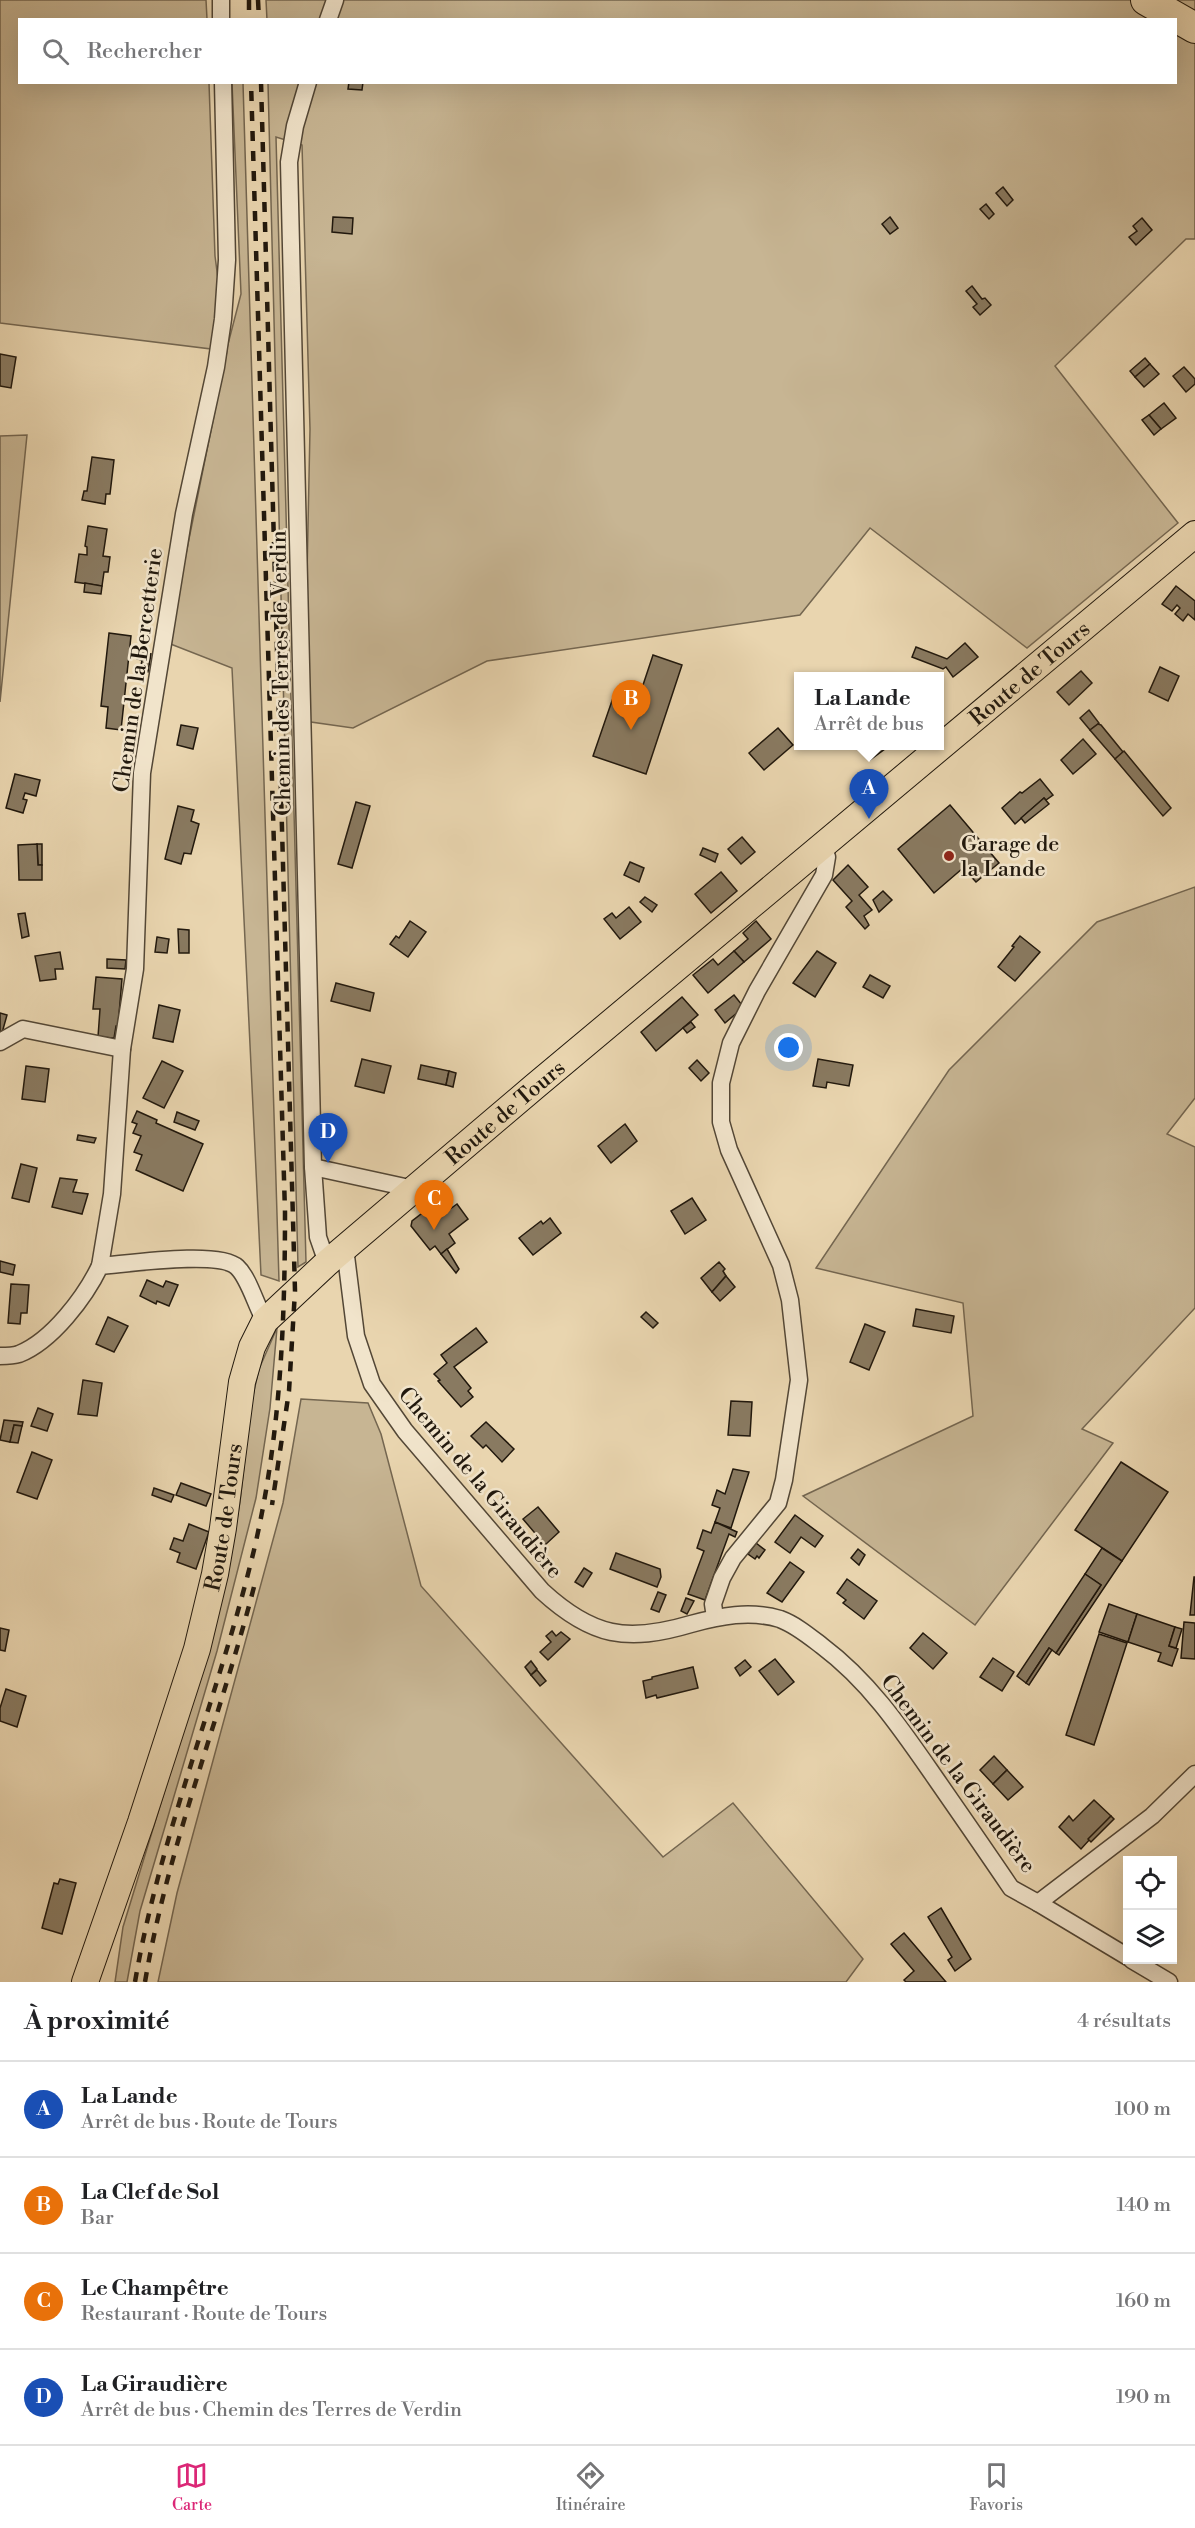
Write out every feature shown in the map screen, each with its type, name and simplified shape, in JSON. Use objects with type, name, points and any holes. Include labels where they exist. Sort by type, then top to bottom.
[{"type":"highway","points":[[1146,0],[1195,28]]},
{"type":"main road","name":"Route de Tours","points":[[944,744],[1195,534]]},
{"type":"main road","name":"Route de Tours","points":[[85,1982],[141,1822],[197,1649],[215,1574],[223,1528],[242,1382],[252,1347],[265,1321],[414,1189],[937,750]]},
{"type":"street","points":[[221,0],[221,18]]},
{"type":"street","points":[[329,18],[334,0]]},
{"type":"street","name":"Chemin de la Bercetterie","points":[[100,1266],[112,1194],[122,1049],[135,969],[140,809],[145,754],[184,514],[216,367],[224,308],[227,260],[223,84]]},
{"type":"street","name":"Chemin des Terres de Verdin","points":[[307,84],[295,126],[289,162],[314,1167],[318,1237],[336,1256]]},
{"type":"street","points":[[714,1617],[713,1604],[722,1578],[733,1558],[778,1503],[784,1480],[799,1380],[790,1300],[781,1265],[729,1150],[721,1122],[721,1083],[731,1043],[757,991],[824,875],[827,857],[823,845]]},
{"type":"street","points":[[0,1042],[23,1029],[122,1049]]},
{"type":"street","points":[[314,1167],[414,1189]]},
{"type":"street","name":"Chemin de la Giraudière","points":[[336,1256],[356,1336],[372,1384],[405,1431],[542,1591],[558,1606],[589,1625],[625,1635],[655,1633],[714,1617],[757,1615],[782,1620],[803,1631],[847,1666],[890,1712],[1011,1888],[1038,1903],[1152,1816],[1195,1774]]},
{"type":"street","points":[[0,1356],[18,1354],[45,1337],[62,1322],[84,1294],[100,1266],[194,1258],[226,1261],[239,1269],[265,1321]]},
{"type":"street","points":[[1038,1903],[1123,1954]]},
{"type":"street","points":[[1140,1964],[1169,1982]]},
{"type":"shaded area","points":[[0,0],[206,0],[207,18],[18,18],[18,84],[209,84],[215,256],[227,348],[241,294],[232,84],[243,84],[279,1281],[261,1275],[232,668],[168,643],[227,351],[0,323]]},
{"type":"shaded area","points":[[266,0],[1195,0],[1195,239],[1186,239],[1055,366],[1178,523],[1027,648],[870,528],[800,615],[487,661],[353,728],[304,721],[310,429],[302,145],[276,137],[306,1262],[298,1267],[268,84],[1177,84],[1177,18],[267,18]]},
{"type":"shaded area","points":[[27,435],[0,702],[0,436]]},
{"type":"shaded area","points":[[1195,887],[1195,1098],[1167,1134],[1195,1147],[1195,1308],[1082,1429],[1113,1443],[975,1625],[803,1496],[973,1416],[963,1303],[816,1268],[949,1070],[1097,922]]},
{"type":"shaded area","points":[[277,1328],[270,1408],[256,1498],[217,1651],[140,1911],[127,1982],[115,1982],[123,1927],[182,1734],[228,1570],[240,1502],[251,1404],[259,1369]]},
{"type":"shaded area","points":[[301,1399],[368,1403],[381,1434],[421,1586],[663,1857],[733,1803],[863,1959],[846,1982],[158,1982],[177,1893],[283,1503]]},
{"type":"building","points":[[349,84],[363,84],[362,90],[348,89]]},
{"type":"building","points":[[1003,187],[1013,200],[1007,206],[996,193]]},
{"type":"building","points":[[986,204],[994,214],[989,219],[980,209]]},
{"type":"building","points":[[333,217],[353,218],[352,234],[332,232]]},
{"type":"building","points":[[890,217],[898,228],[890,234],[882,224]]},
{"type":"building","points":[[1142,218],[1152,230],[1136,245],[1129,237],[1137,231],[1133,226]]},
{"type":"building","points":[[972,286],[982,299],[985,298],[991,305],[980,315],[973,307],[977,304],[966,291]]},
{"type":"building","points":[[0,354],[16,357],[11,388],[0,386]]},
{"type":"building","points":[[1145,358],[1150,364],[1135,377],[1130,371]]},
{"type":"building","points":[[1150,364],[1159,374],[1144,387],[1135,377]]},
{"type":"building","points":[[1184,367],[1195,379],[1195,384],[1186,392],[1173,376]]},
{"type":"building","points":[[1164,403],[1176,418],[1161,429],[1149,415]]},
{"type":"building","points":[[1149,415],[1161,429],[1154,435],[1142,420]]},
{"type":"building","points":[[92,457],[114,460],[110,494],[106,494],[105,504],[82,500],[84,491],[87,491]]},
{"type":"building","points":[[88,526],[107,529],[103,556],[110,557],[108,572],[104,572],[102,586],[75,582],[79,554],[87,555],[85,546]]},
{"type":"building","points":[[85,583],[102,586],[101,594],[84,592]]},
{"type":"building","points":[[1176,586],[1195,601],[1195,620],[1188,614],[1183,621],[1175,614],[1180,608],[1177,605],[1172,611],[1162,604]]},
{"type":"building","points":[[109,633],[131,636],[121,730],[106,728],[108,707],[101,706]]},
{"type":"building","points":[[965,643],[978,657],[953,677],[946,667],[943,669],[912,657],[916,647],[947,659]]},
{"type":"building","points":[[137,652],[151,654],[148,672],[140,671],[142,660],[137,659]]},
{"type":"building","points":[[653,655],[682,665],[646,774],[593,756],[614,695],[637,703]]},
{"type":"building","points":[[1160,667],[1179,676],[1168,701],[1149,692]]},
{"type":"building","points":[[1081,671],[1092,683],[1069,705],[1057,692]]},
{"type":"building","points":[[1089,710],[1099,723],[1090,730],[1080,718]]},
{"type":"building","points":[[1098,724],[1123,752],[1115,759],[1090,730]]},
{"type":"building","points":[[181,725],[198,728],[193,749],[177,745]]},
{"type":"building","points":[[778,728],[793,745],[764,770],[749,753]]},
{"type":"building","points":[[1083,739],[1096,754],[1073,774],[1061,760]]},
{"type":"building","points":[[861,750],[884,750],[870,760]]},
{"type":"building","points":[[1124,751],[1171,808],[1163,816],[1115,759]]},
{"type":"building","points":[[15,774],[40,780],[36,796],[25,793],[23,799],[27,800],[23,813],[6,808]]},
{"type":"building","points":[[1040,779],[1053,795],[1046,800],[1044,798],[1015,824],[1002,808]]},
{"type":"building","points":[[1044,798],[1049,804],[1025,823],[1021,818]]},
{"type":"building","points":[[356,802],[370,806],[352,868],[338,864]]},
{"type":"building","name":"Garage de la Lande","points":[[950,805],[999,863],[976,882],[963,868],[934,893],[898,849]]},
{"type":"building","points":[[178,806],[194,810],[191,821],[199,824],[191,854],[184,853],[181,864],[165,859]]},
{"type":"building","points":[[742,837],[755,852],[741,864],[728,849]]},
{"type":"building","points":[[37,844],[42,844],[42,865],[38,865]]},
{"type":"building","points":[[37,844],[38,865],[42,865],[42,880],[19,880],[18,845]]},
{"type":"building","points":[[703,848],[718,854],[715,862],[700,855]]},
{"type":"building","points":[[630,862],[644,868],[639,882],[624,875]]},
{"type":"building","points":[[848,865],[868,887],[859,895],[872,910],[864,916],[869,925],[865,929],[846,907],[852,901],[833,880]]},
{"type":"building","points":[[721,872],[737,891],[711,913],[695,894]]},
{"type":"building","points":[[883,891],[892,900],[879,912],[873,900]]},
{"type":"building","points":[[645,897],[657,905],[652,912],[640,902]]},
{"type":"building","points":[[629,907],[641,922],[620,939],[604,919],[612,913],[616,918]]},
{"type":"building","points":[[25,913],[29,936],[22,938],[18,914]]},
{"type":"building","points":[[410,921],[426,932],[408,957],[390,944],[396,936],[399,938]]},
{"type":"building","points":[[756,921],[771,939],[744,962],[734,951],[748,939],[743,933]]},
{"type":"building","points":[[178,929],[189,930],[189,953],[179,953]]},
{"type":"building","points":[[1020,936],[1040,952],[1015,981],[998,967]]},
{"type":"building","points":[[157,937],[169,939],[167,953],[155,952]]},
{"type":"building","points":[[734,951],[744,962],[708,993],[693,975],[713,959],[718,965]]},
{"type":"building","points":[[817,951],[836,963],[815,997],[793,983]]},
{"type":"building","points":[[60,952],[63,969],[55,969],[56,979],[40,981],[35,956]]},
{"type":"building","points":[[107,959],[126,960],[125,969],[107,968]]},
{"type":"building","points":[[870,975],[890,986],[883,998],[863,987]]},
{"type":"building","points":[[96,977],[122,979],[118,1026],[116,1026],[114,1038],[98,1037],[100,1009],[93,1009]]},
{"type":"building","points":[[336,983],[374,993],[370,1011],[331,1001]]},
{"type":"building","points":[[734,995],[742,1005],[738,1012],[725,1023],[715,1010]]},
{"type":"building","points":[[682,997],[698,1015],[656,1051],[641,1032]]},
{"type":"building","points":[[159,1005],[180,1010],[173,1042],[153,1038]]},
{"type":"building","points":[[0,1013],[7,1015],[2,1033],[0,1032]]},
{"type":"building","points":[[691,1022],[695,1027],[687,1033],[683,1028]]},
{"type":"building","points":[[362,1059],[391,1066],[384,1093],[355,1086]]},
{"type":"building","points":[[818,1059],[853,1065],[849,1086],[827,1082],[826,1088],[813,1086]]},
{"type":"building","points":[[697,1060],[709,1073],[701,1081],[689,1068]]},
{"type":"building","points":[[162,1061],[183,1071],[164,1108],[143,1098]]},
{"type":"building","points":[[421,1065],[449,1071],[446,1085],[418,1079]]},
{"type":"building","points":[[26,1066],[49,1069],[45,1102],[22,1099]]},
{"type":"building","points":[[449,1071],[456,1073],[453,1087],[446,1085]]},
{"type":"building","points":[[137,1111],[157,1120],[156,1123],[203,1144],[183,1191],[136,1170],[142,1155],[134,1152],[141,1136],[133,1133],[137,1124],[132,1122]]},
{"type":"building","points":[[177,1112],[199,1121],[195,1130],[174,1122]]},
{"type":"building","points":[[625,1124],[637,1141],[611,1163],[598,1146]]},
{"type":"building","points":[[78,1135],[96,1138],[94,1143],[77,1140]]},
{"type":"building","points":[[21,1164],[37,1168],[29,1202],[12,1198]]},
{"type":"building","points":[[60,1178],[77,1180],[73,1192],[88,1194],[82,1214],[52,1207]]},
{"type":"building","points":[[692,1198],[706,1220],[685,1234],[671,1211]]},
{"type":"building","points":[[457,1204],[468,1219],[449,1234],[455,1243],[441,1254],[435,1246],[430,1250],[411,1226],[412,1221],[425,1211],[431,1210],[433,1214],[442,1207],[446,1212]]},
{"type":"building","points":[[550,1218],[561,1233],[533,1255],[519,1238],[541,1221],[543,1224]]},
{"type":"building","points":[[447,1249],[459,1269],[456,1273],[441,1254]]},
{"type":"building","points":[[0,1261],[15,1265],[13,1275],[0,1272]]},
{"type":"building","points":[[719,1262],[725,1269],[723,1271],[726,1276],[712,1292],[701,1278]]},
{"type":"building","points":[[726,1276],[735,1287],[720,1301],[712,1292]]},
{"type":"building","points":[[147,1280],[163,1287],[166,1281],[178,1285],[169,1306],[157,1301],[156,1304],[140,1296]]},
{"type":"building","points":[[11,1284],[29,1285],[27,1313],[21,1313],[20,1324],[8,1323]]},
{"type":"building","points":[[916,1309],[954,1316],[951,1333],[913,1326]]},
{"type":"building","points":[[646,1312],[658,1323],[653,1328],[641,1317]]},
{"type":"building","points":[[108,1317],[128,1326],[114,1352],[96,1344]]},
{"type":"building","points":[[865,1324],[885,1332],[869,1370],[850,1362]]},
{"type":"building","points":[[476,1328],[487,1342],[454,1367],[471,1388],[468,1391],[473,1397],[461,1407],[434,1374],[447,1363],[441,1355]]},
{"type":"building","points":[[83,1380],[102,1383],[97,1416],[78,1414]]},
{"type":"building","points":[[731,1401],[752,1402],[750,1436],[728,1435]]},
{"type":"building","points":[[38,1408],[53,1414],[47,1431],[31,1426]]},
{"type":"building","points":[[4,1420],[23,1422],[22,1426],[14,1425],[10,1442],[0,1440]]},
{"type":"building","points":[[486,1422],[514,1449],[502,1462],[486,1445],[483,1448],[471,1436]]},
{"type":"building","points":[[14,1425],[22,1426],[18,1443],[10,1442]]},
{"type":"building","points":[[32,1452],[52,1460],[37,1499],[17,1492]]},
{"type":"building","points":[[1121,1462],[1168,1492],[1122,1561],[1075,1530]]},
{"type":"building","points":[[733,1469],[749,1472],[731,1528],[715,1522],[720,1508],[712,1505],[717,1490],[725,1494]]},
{"type":"building","points":[[181,1483],[211,1494],[206,1506],[176,1495]]},
{"type":"building","points":[[154,1488],[174,1495],[171,1502],[152,1495]]},
{"type":"building","points":[[538,1507],[559,1532],[545,1545],[523,1519]]},
{"type":"building","points":[[795,1515],[823,1536],[815,1547],[801,1537],[790,1553],[775,1542]]},
{"type":"building","points":[[715,1522],[737,1532],[735,1537],[729,1534],[705,1600],[688,1594],[704,1551],[697,1548],[703,1530],[711,1533]]},
{"type":"building","points":[[189,1524],[209,1532],[196,1569],[177,1562],[180,1553],[170,1549],[174,1538],[183,1541]]},
{"type":"building","points":[[756,1543],[765,1550],[759,1558],[757,1556],[755,1559],[748,1554]]},
{"type":"building","points":[[1102,1548],[1122,1561],[1059,1655],[1056,1653],[1101,1585],[1085,1574]]},
{"type":"building","points":[[858,1549],[865,1555],[859,1565],[851,1558]]},
{"type":"building","points":[[616,1553],[660,1569],[661,1577],[657,1587],[610,1569]]},
{"type":"building","points":[[790,1562],[804,1572],[782,1602],[767,1593]]},
{"type":"building","points":[[584,1568],[592,1573],[583,1587],[575,1582]]},
{"type":"building","points":[[1085,1574],[1101,1585],[1056,1653],[1049,1648],[1026,1683],[1017,1676]]},
{"type":"building","points":[[1194,1577],[1195,1615],[1190,1615]]},
{"type":"building","points":[[847,1579],[877,1601],[864,1619],[843,1603],[846,1600],[837,1593]]},
{"type":"building","points":[[658,1592],[666,1595],[659,1612],[651,1609]]},
{"type":"building","points":[[686,1598],[694,1601],[687,1614],[681,1611]]},
{"type":"building","points":[[1109,1604],[1137,1614],[1128,1642],[1099,1632]]},
{"type":"building","points":[[1137,1614],[1175,1627],[1169,1646],[1178,1649],[1172,1666],[1158,1661],[1161,1653],[1128,1642]]},
{"type":"building","points":[[1184,1622],[1195,1623],[1195,1659],[1181,1658]]},
{"type":"building","points":[[1175,1627],[1182,1629],[1176,1648],[1169,1646]]},
{"type":"building","points":[[0,1628],[9,1630],[5,1651],[0,1650]]},
{"type":"building","points":[[552,1631],[556,1636],[561,1632],[570,1639],[548,1660],[540,1652],[551,1642],[546,1636]]},
{"type":"building","points":[[923,1633],[947,1653],[933,1669],[910,1648]]},
{"type":"building","points":[[1099,1634],[1127,1643],[1094,1745],[1066,1735]]},
{"type":"building","points":[[1049,1648],[1052,1650],[1029,1685],[1026,1683]]},
{"type":"building","points":[[993,1658],[1014,1672],[1002,1691],[980,1677]]},
{"type":"building","points":[[775,1659],[794,1682],[778,1695],[759,1671]]},
{"type":"building","points":[[745,1660],[751,1667],[740,1676],[735,1668]]},
{"type":"building","points":[[531,1661],[537,1669],[531,1675],[525,1667]]},
{"type":"building","points":[[693,1667],[698,1688],[657,1698],[656,1695],[646,1698],[643,1681]]},
{"type":"building","points":[[537,1670],[546,1681],[540,1686],[531,1675]]},
{"type":"building","points":[[6,1689],[26,1696],[17,1727],[0,1721],[0,1708]]},
{"type":"building","points":[[994,1756],[1007,1770],[993,1784],[980,1770]]},
{"type":"building","points":[[1007,1770],[1023,1787],[1008,1800],[993,1784]]},
{"type":"building","points":[[1094,1800],[1111,1816],[1081,1849],[1059,1827],[1069,1816],[1073,1821]]},
{"type":"building","points":[[1111,1816],[1114,1819],[1091,1842],[1088,1839]]},
{"type":"building","points":[[60,1879],[76,1883],[62,1934],[42,1928],[54,1883],[58,1884]]},
{"type":"building","points":[[941,1908],[971,1959],[955,1971],[948,1960],[952,1957],[928,1917]]},
{"type":"building","points":[[904,1933],[946,1982],[906,1982],[904,1980],[914,1971],[891,1944]]},
{"type":"railway","points":[[249,0],[249,18]]},
{"type":"railway","points":[[258,0],[259,18]]},
{"type":"railway","points":[[135,1982],[159,1873],[240,1604],[254,1550],[270,1466],[282,1340],[285,1212],[251,84]]},
{"type":"railway","points":[[261,84],[295,1291],[289,1391],[272,1505]]},
{"type":"railway","points":[[145,1982],[167,1880],[256,1579]]},
{"type":"place","name":"La Clef de Sol","points":[[631,730]]},
{"type":"place","name":"La Lande","points":[[869,819]]},
{"type":"place","name":"Garage de la Lande","points":[[949,856]]},
{"type":"place","name":"La Giraudière","points":[[328,1163]]},
{"type":"place","name":"Le Champêtre","points":[[434,1230]]}]
